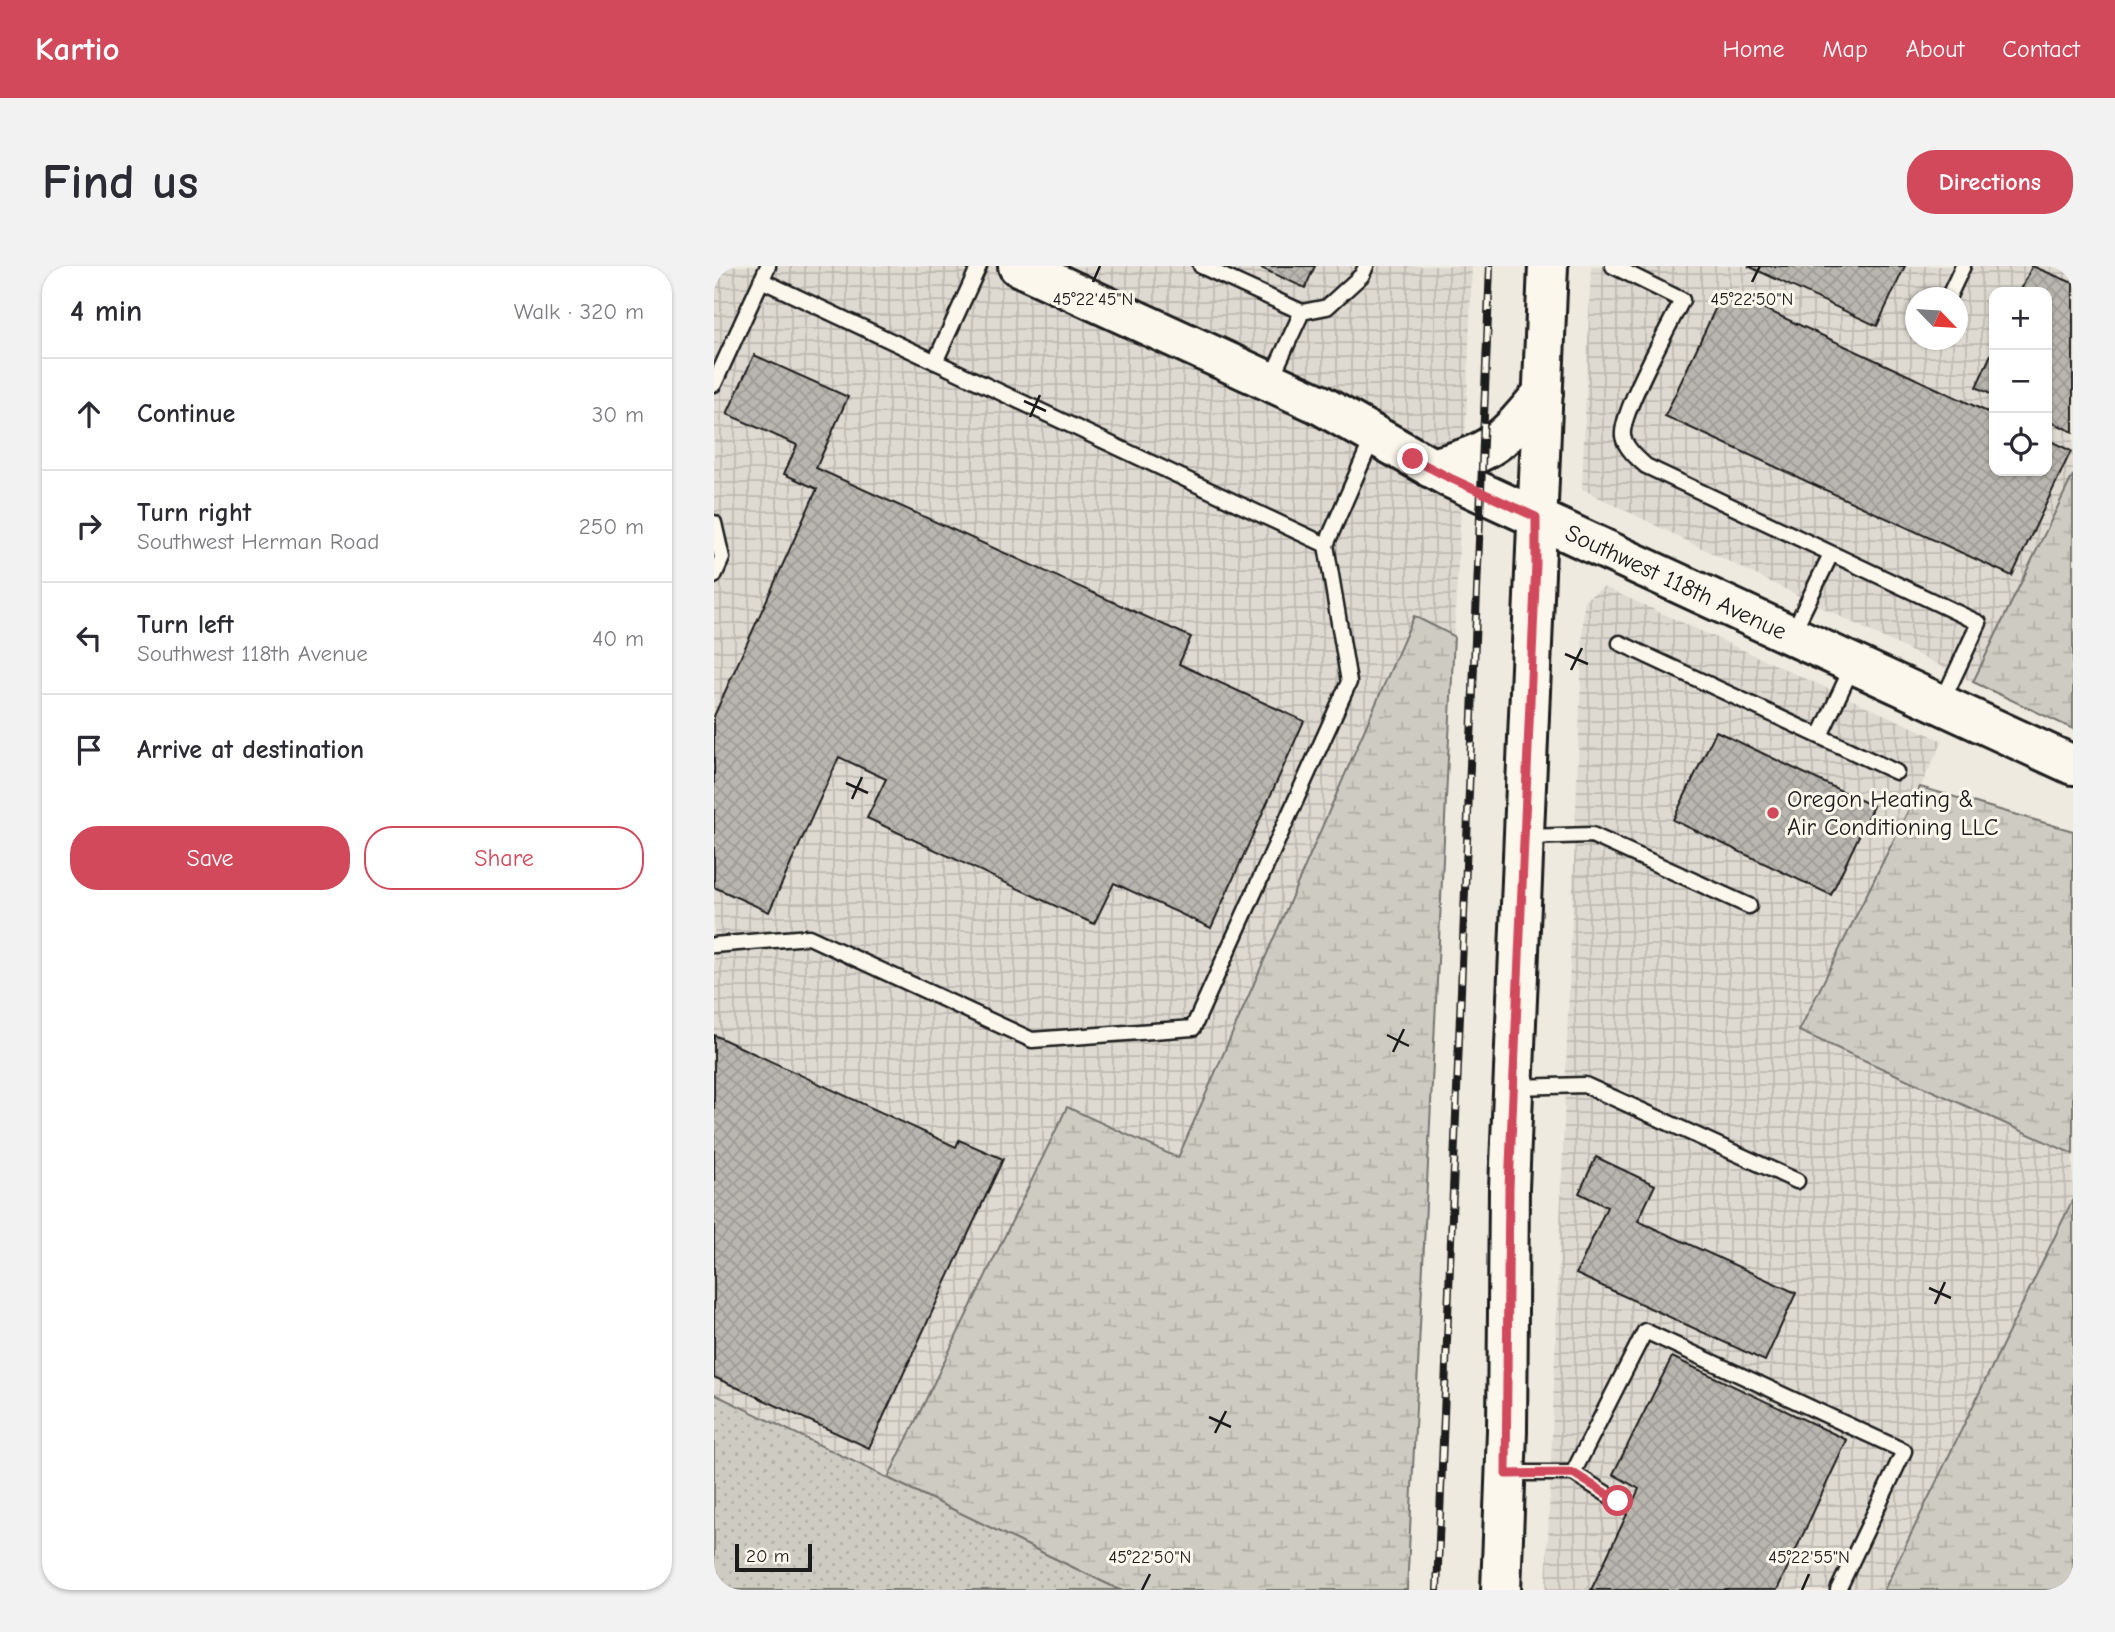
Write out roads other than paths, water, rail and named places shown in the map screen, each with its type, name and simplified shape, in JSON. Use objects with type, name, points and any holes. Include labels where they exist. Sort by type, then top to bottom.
[{"type":"main road","name":"Southwest 118th Avenue","points":[[1018,266],[1319,404],[1431,468],[2073,765]]},
{"type":"main road","points":[[1501,1590],[1506,1474],[1509,1188],[1548,266]]},
{"type":"main road","points":[[1431,468],[1482,453],[1513,429],[1543,393]]},
{"type":"lane","points":[[714,384],[768,266]]},
{"type":"lane","points":[[935,362],[979,266]]},
{"type":"lane","points":[[1201,266],[1302,312],[1327,307],[1362,275],[1366,266]]},
{"type":"lane","points":[[1613,266],[1682,300],[1628,412],[1623,436],[1634,456],[1646,467],[1979,623],[1941,704]]},
{"type":"lane","points":[[1953,287],[1962,266]]},
{"type":"lane","points":[[761,280],[1326,545]]},
{"type":"lane","points":[[1269,381],[1302,312]]},
{"type":"lane","points":[[714,945],[809,937],[1032,1040],[1193,1028],[1349,682],[1326,545],[1374,436]]},
{"type":"lane","points":[[714,523],[722,558],[714,576]]},
{"type":"lane","points":[[1792,635],[1831,554]]},
{"type":"lane","points":[[1620,643],[1896,772]]},
{"type":"lane","points":[[1820,736],[1854,664]]},
{"type":"lane","points":[[1524,837],[1592,835],[1749,906]]},
{"type":"lane","points":[[1513,1087],[1585,1085],[1797,1181]]},
{"type":"lane","points":[[1573,1473],[1645,1331],[1904,1451],[1838,1590]]},
{"type":"lane","points":[[1506,1474],[1573,1473],[1618,1501]]},
{"type":"railway","points":[[1437,1590],[1490,266]]},
{"type":"place","name":"Oregon Heating & Air Conditioning LLC","points":[[1773,813]]}]
